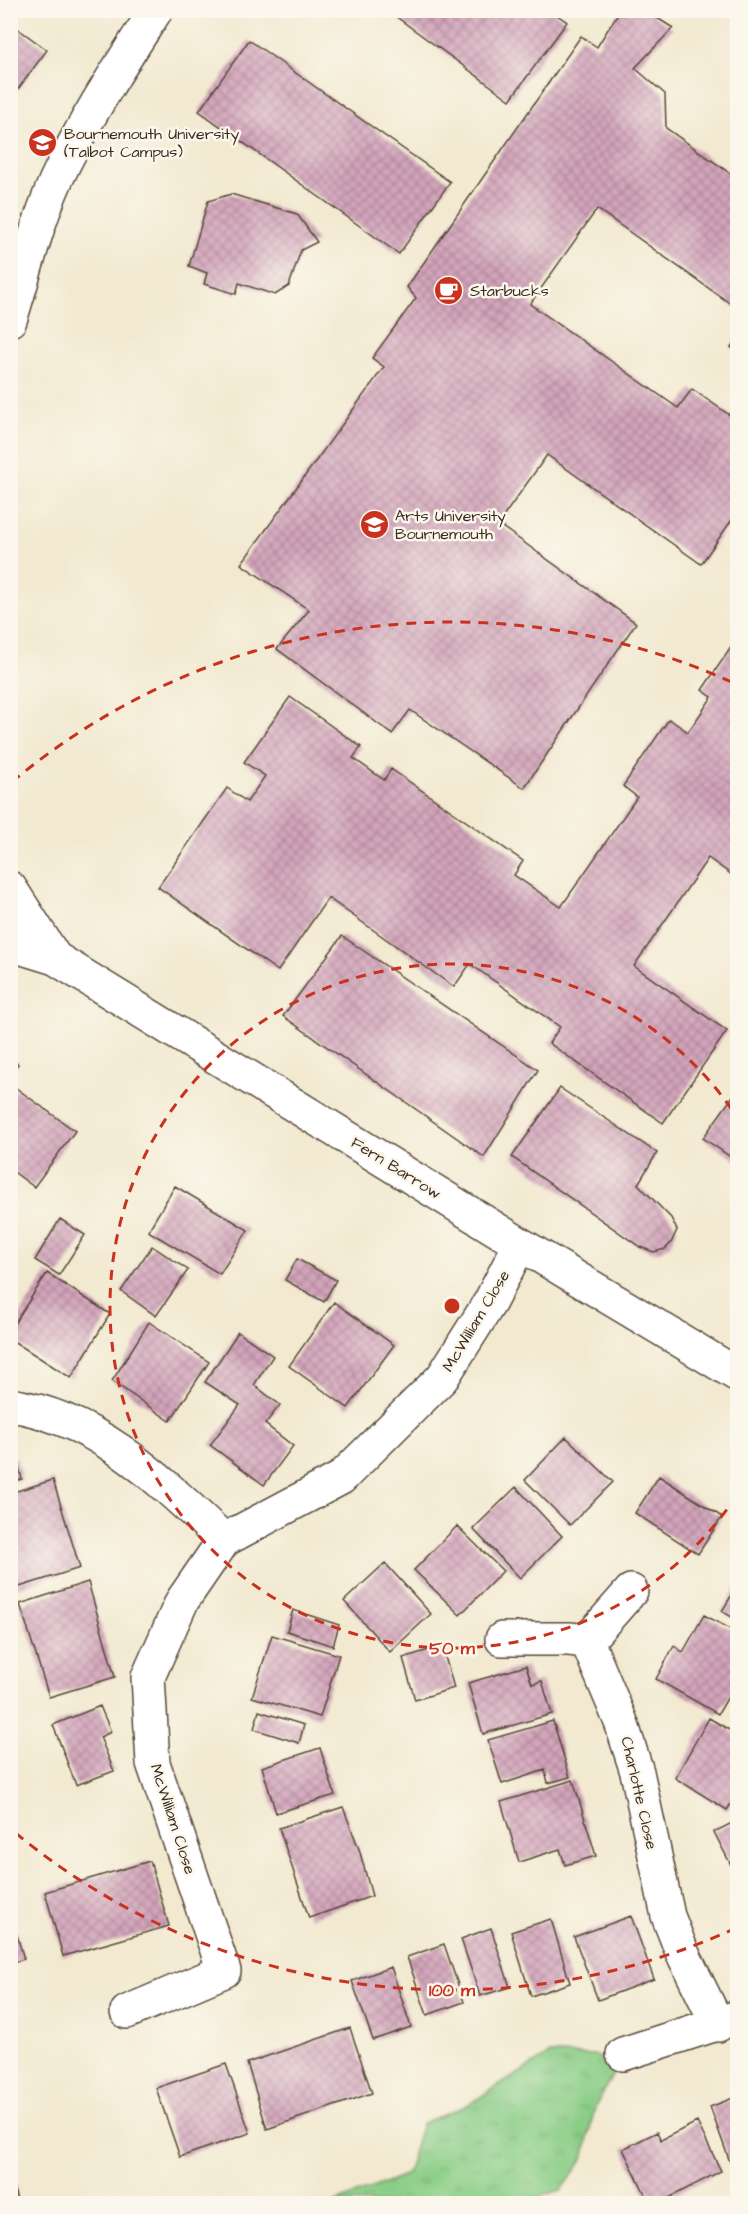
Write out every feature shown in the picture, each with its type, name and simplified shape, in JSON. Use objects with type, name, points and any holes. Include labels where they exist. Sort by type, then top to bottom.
[{"type":"street","points":[[10,320],[56,181],[96,104],[156,10]]},
{"type":"street","name":"Fern Barrow","points":[[10,888],[55,958]]},
{"type":"street","name":"Fern Barrow","points":[[10,944],[55,958],[738,1375]]},
{"type":"street","name":"McWilliam Close","points":[[127,2012],[224,1971],[153,1762],[148,1677],[182,1601],[224,1540],[341,1478],[442,1378],[490,1302],[520,1244]]},
{"type":"street","points":[[10,1405],[50,1413],[117,1447],[156,1476],[224,1540]]},
{"type":"street","points":[[502,1639],[587,1641],[631,1591]]},
{"type":"street","name":"Charlotte Close","points":[[587,1641],[621,1722],[637,1772],[668,1916],[682,1952],[728,2021],[623,2054]]},
{"type":"green space","points":[[550,2054],[596,2055],[614,2072],[595,2107],[583,2159],[561,2190],[517,2203],[334,2203],[407,2174],[422,2123],[466,2106]]},
{"type":"building","points":[[387,10],[550,10],[567,22],[510,100]]},
{"type":"building","points":[[620,10],[658,10],[654,16],[673,28],[635,68],[665,94],[666,128],[738,179],[738,309],[597,209],[530,304],[678,408],[692,389],[738,421],[738,511],[701,564],[547,455],[498,524],[636,623],[524,788],[410,710],[392,734],[277,649],[309,610],[241,564],[384,367],[372,358],[416,298],[407,287],[581,36],[597,47]]},
{"type":"building","points":[[10,23],[47,50],[10,100]]},
{"type":"building","points":[[249,40],[450,182],[399,254],[199,111]]},
{"type":"building","points":[[231,194],[297,214],[317,242],[301,250],[289,286],[275,295],[239,283],[236,294],[204,284],[207,273],[189,266],[208,201]]},
{"type":"building","points":[[738,338],[738,352],[731,347]]},
{"type":"building","points":[[738,637],[738,879],[708,858],[634,966],[727,1031],[663,1123],[549,1043],[560,1027],[470,964],[454,987],[328,898],[278,971],[158,887],[227,788],[247,802],[265,776],[244,762],[290,697],[361,747],[353,758],[384,780],[391,769],[523,861],[514,875],[561,907],[637,797],[623,786],[669,719],[688,732],[712,697],[702,690]]},
{"type":"building","points":[[342,936],[538,1070],[484,1157],[283,1016]]},
{"type":"building","points":[[10,1058],[18,1064],[10,1074]]},
{"type":"building","points":[[16,1088],[75,1131],[34,1187],[10,1169],[10,1096]]},
{"type":"building","points":[[560,1088],[657,1153],[638,1184],[671,1218],[677,1230],[671,1243],[665,1249],[654,1252],[640,1247],[512,1157]]},
{"type":"building","points":[[738,1089],[738,1162],[703,1138]]},
{"type":"building","points":[[175,1186],[248,1230],[220,1274],[148,1231]]},
{"type":"building","points":[[60,1219],[85,1235],[59,1275],[35,1260]]},
{"type":"building","points":[[152,1246],[188,1270],[156,1316],[121,1291]]},
{"type":"building","points":[[297,1259],[336,1280],[324,1302],[285,1280]]},
{"type":"building","points":[[47,1273],[110,1314],[71,1378],[10,1339],[10,1330]]},
{"type":"building","points":[[334,1302],[394,1345],[348,1408],[289,1366]]},
{"type":"building","points":[[149,1322],[209,1362],[170,1421],[112,1381]]},
{"type":"building","points":[[238,1332],[273,1356],[254,1385],[280,1405],[265,1424],[293,1446],[264,1485],[210,1445],[240,1405],[205,1382]]},
{"type":"building","points":[[566,1437],[613,1482],[570,1525],[525,1480]]},
{"type":"building","points":[[16,1457],[22,1479],[10,1482],[10,1459]]},
{"type":"building","points":[[659,1476],[722,1517],[698,1554],[635,1513]]},
{"type":"building","points":[[53,1480],[80,1568],[16,1588],[10,1570],[10,1493]]},
{"type":"building","points":[[516,1487],[562,1536],[520,1578],[473,1529]]},
{"type":"building","points":[[457,1526],[503,1571],[460,1615],[414,1570]]},
{"type":"building","points":[[385,1563],[431,1614],[390,1652],[344,1601]]},
{"type":"building","points":[[88,1582],[115,1677],[49,1697],[20,1604]]},
{"type":"building","points":[[738,1585],[738,1621],[722,1611]]},
{"type":"building","points":[[293,1610],[339,1625],[333,1646],[287,1631]]},
{"type":"building","points":[[704,1615],[738,1633],[738,1680],[718,1714],[656,1679],[674,1646],[683,1652]]},
{"type":"building","points":[[272,1635],[339,1655],[320,1717],[252,1697]]},
{"type":"building","points":[[442,1646],[454,1688],[415,1700],[403,1658]]},
{"type":"building","points":[[526,1666],[532,1684],[542,1681],[552,1714],[483,1734],[468,1683]]},
{"type":"building","points":[[100,1706],[111,1732],[100,1737],[114,1771],[76,1785],[53,1725]]},
{"type":"building","points":[[259,1711],[304,1725],[299,1743],[254,1729]]},
{"type":"building","points":[[709,1718],[738,1735],[738,1793],[727,1810],[675,1778]]},
{"type":"building","points":[[553,1721],[570,1777],[548,1783],[545,1770],[502,1784],[488,1740]]},
{"type":"building","points":[[320,1748],[335,1795],[276,1813],[262,1767]]},
{"type":"building","points":[[573,1780],[596,1856],[565,1865],[560,1849],[519,1862],[501,1802]]},
{"type":"building","points":[[343,1807],[359,1849],[372,1896],[309,1918],[279,1828]]},
{"type":"building","points":[[738,1820],[738,1864],[732,1867],[714,1832]]},
{"type":"building","points":[[150,1861],[169,1926],[63,1956],[45,1892]]},
{"type":"building","points":[[738,1874],[738,1892],[731,1878]]},
{"type":"building","points":[[10,1912],[24,1959],[10,1963]]},
{"type":"building","points":[[631,1916],[654,1979],[598,2000],[574,1937]]},
{"type":"building","points":[[551,1919],[570,1983],[531,1996],[511,1932]]},
{"type":"building","points":[[491,1928],[510,1987],[480,1996],[461,1939]]},
{"type":"building","points":[[444,1944],[464,2002],[427,2015],[407,1957]]},
{"type":"building","points":[[391,1967],[411,2027],[373,2040],[352,1981]]},
{"type":"building","points":[[350,2028],[372,2093],[267,2129],[247,2063]]},
{"type":"building","points":[[226,2064],[250,2133],[180,2157],[156,2088]]},
{"type":"building","points":[[738,2096],[738,2172],[734,2173],[710,2107]]},
{"type":"building","points":[[697,2122],[721,2171],[657,2204],[650,2204],[623,2149],[657,2132],[661,2140]]},
{"type":"building","points":[[11,2177],[18,2204],[10,2204]]},
{"type":"place","name":"Bournemouth University (Talbot Campus)","points":[[43,143]]},
{"type":"place","name":"Starbucks","points":[[449,291]]},
{"type":"place","name":"Arts University Bournemouth","points":[[374,525]]}]
